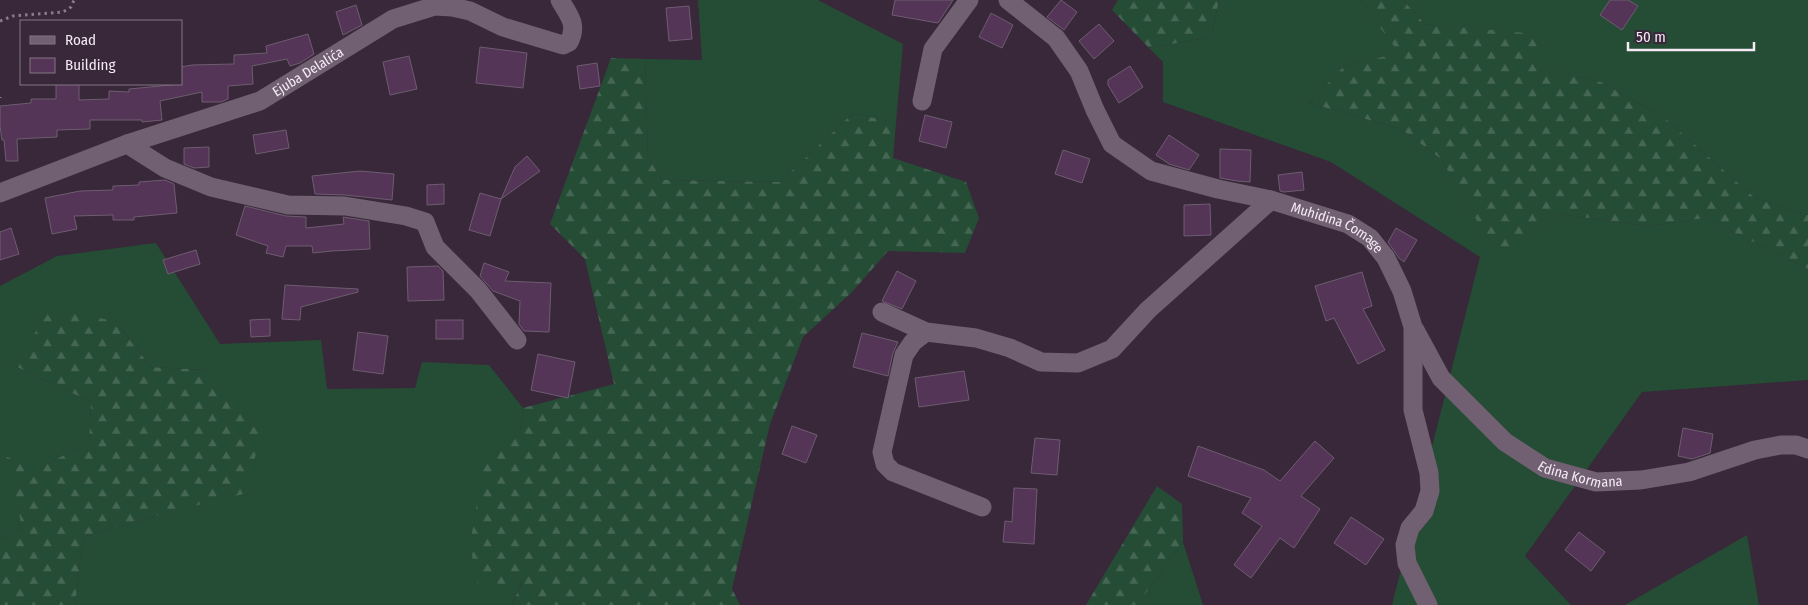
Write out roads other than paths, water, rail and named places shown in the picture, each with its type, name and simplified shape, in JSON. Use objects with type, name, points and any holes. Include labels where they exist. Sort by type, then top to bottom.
[{"type":"street","name":"Ejuba Delalića","points":[[0,193],[127,144],[260,101],[393,19],[435,6],[470,11],[503,27],[563,45],[569,42],[574,33],[572,22],[560,0]]},
{"type":"street","points":[[922,101],[933,49],[969,0]]},
{"type":"street","name":"Muhidina Čomage","points":[[1008,0],[1056,38],[1079,71],[1112,144],[1151,171],[1218,189],[1271,200],[1348,224],[1370,238],[1386,258],[1402,291],[1413,327],[1413,410],[1428,473],[1430,491],[1424,511],[1410,528],[1405,544],[1407,563],[1428,605]]},
{"type":"street","points":[[127,144],[165,168],[211,187],[288,205],[345,206],[406,216],[425,222],[435,246],[478,290],[516,340]]},
{"type":"street","points":[[882,312],[926,332],[976,338],[1010,348],[1040,362],[1078,363],[1112,349],[1148,310],[1271,200]]},
{"type":"street","name":"Edina Kormana","points":[[1413,327],[1441,378],[1505,442],[1545,468],[1596,482],[1641,480],[1689,472],[1755,450],[1781,445],[1796,445],[1808,449]]},
{"type":"street","points":[[926,332],[912,342],[904,355],[882,452],[885,464],[893,472],[982,507]]}]
